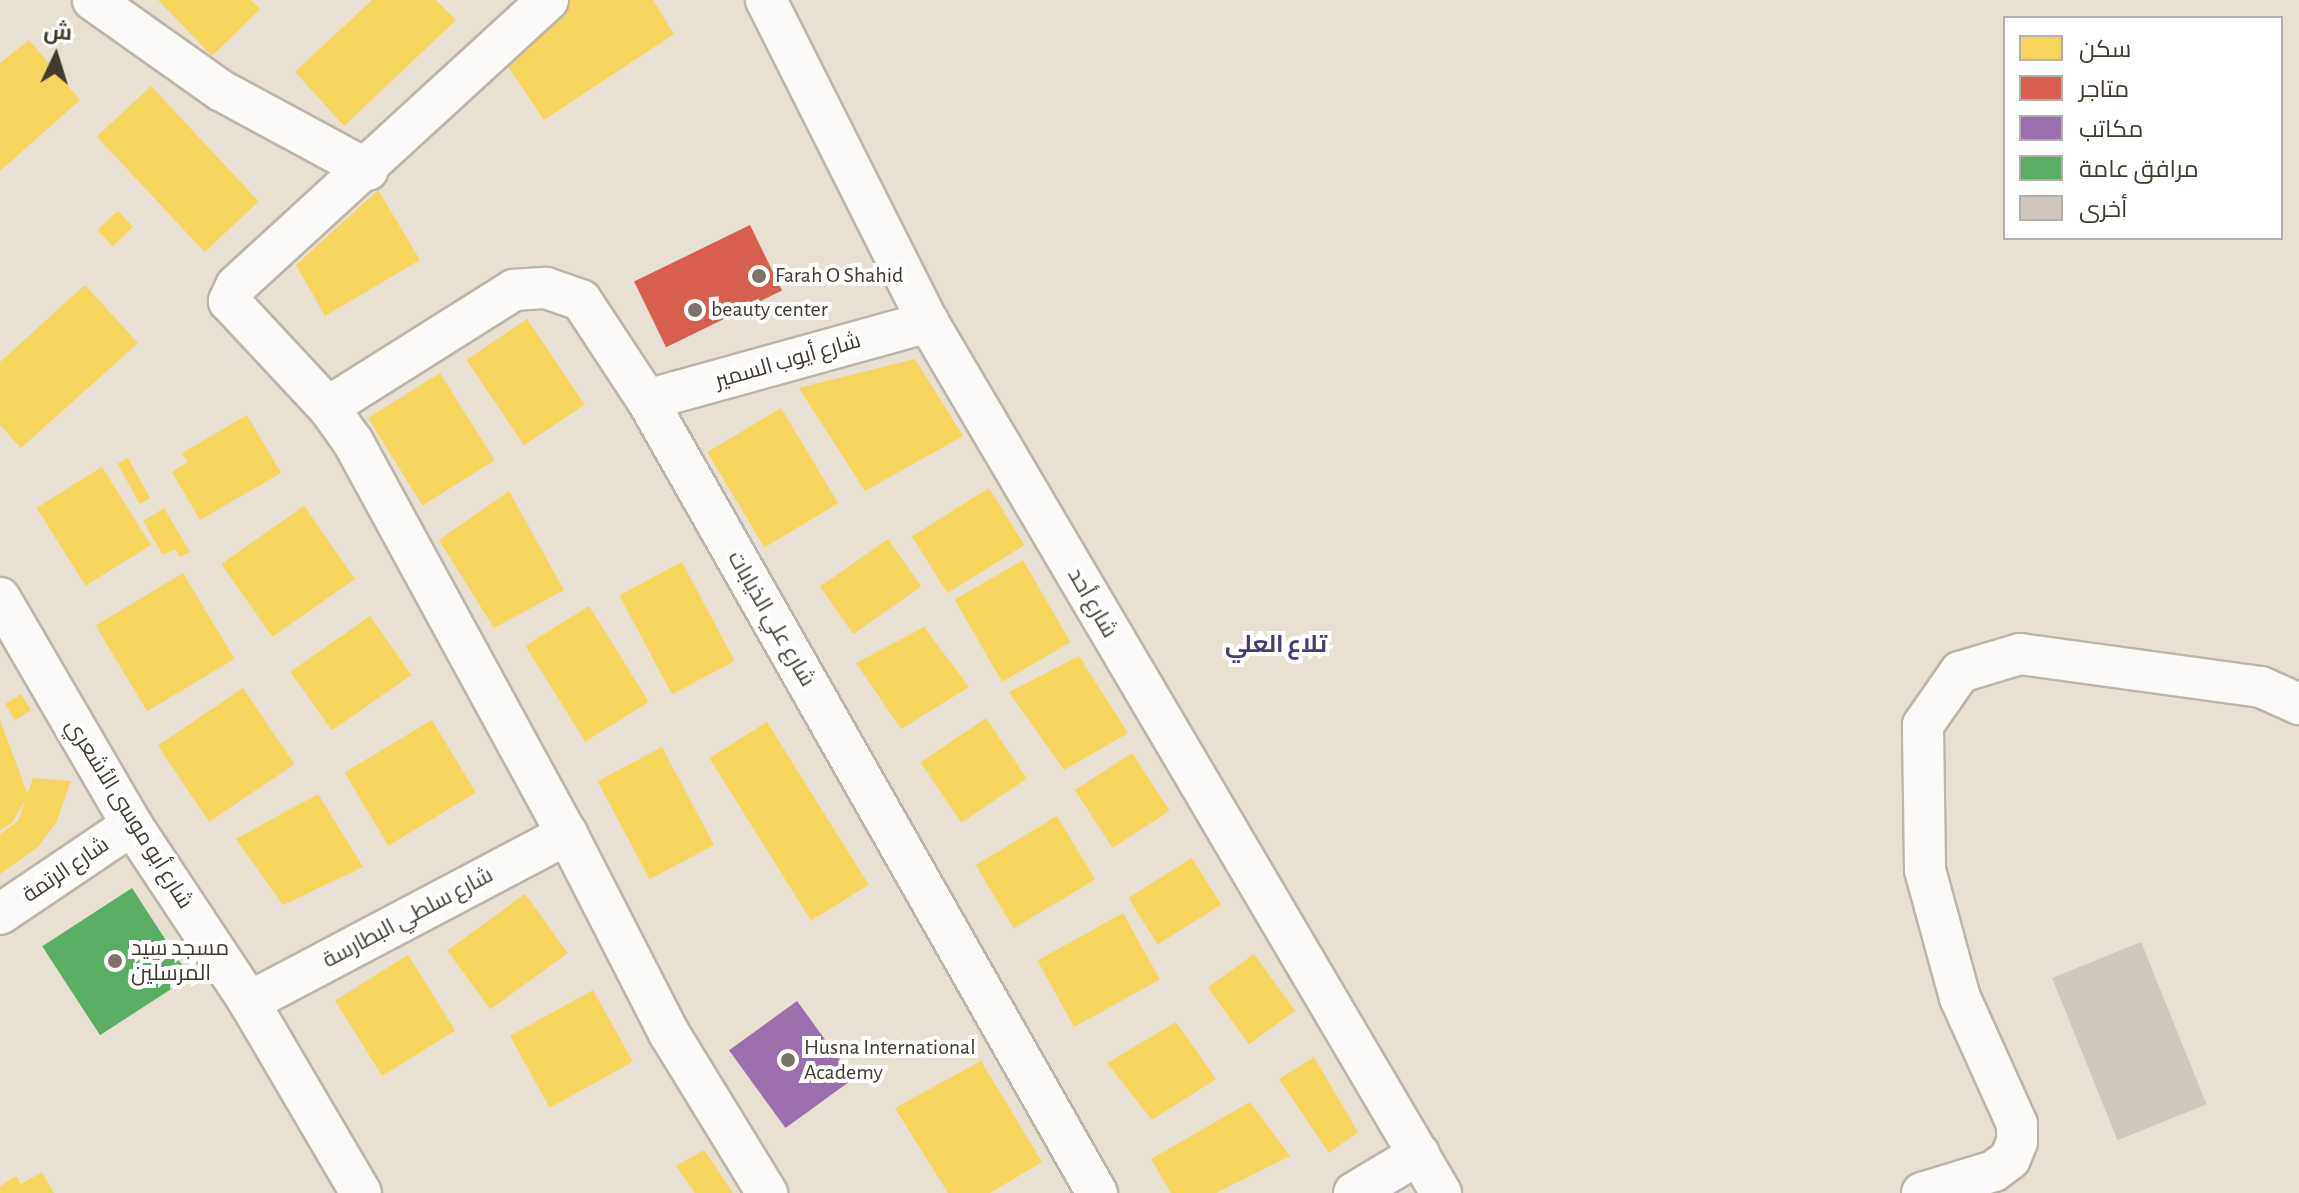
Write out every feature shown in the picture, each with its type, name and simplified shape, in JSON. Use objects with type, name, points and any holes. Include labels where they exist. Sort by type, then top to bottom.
[{"type":"street","points":[[93,0],[220,90],[368,170]]},
{"type":"street","points":[[548,0],[368,170],[232,290],[229,301],[328,407],[353,442],[567,834],[669,1033],[767,1193]]},
{"type":"street","name":"شارع أحد","points":[[766,0],[928,322],[1441,1193]]},
{"type":"street","name":"شارع علي الذيابات","points":[[328,407],[514,290],[546,288],[581,300],[647,400],[1097,1193]]},
{"type":"street","name":"شارع أيوب السمير","points":[[647,400],[928,322]]},
{"type":"street","name":"شارع أبو موسى الأشعري","points":[[0,598],[132,825],[249,1002],[361,1193]]},
{"type":"street","points":[[1922,1193],[1994,1171],[2010,1159],[2017,1142],[2017,1124],[1960,998],[1925,870],[1923,725],[1960,672],[2020,654],[2261,687],[2299,704]]},
{"type":"street","name":"شارع الرتمة","points":[[0,914],[132,825]]},
{"type":"street","name":"شارع سلطي البطارسة","points":[[249,1002],[567,834]]},
{"type":"street","points":[[1354,1193],[1419,1154]]},
{"type":"building: سكن","points":[[158,0],[251,0],[260,9],[212,56]]},
{"type":"building: سكن","points":[[372,0],[436,0],[456,20],[344,126],[295,72]]},
{"type":"building: سكن","points":[[564,0],[653,0],[674,34],[544,120],[503,59]]},
{"type":"building: سكن","points":[[29,40],[80,100],[0,171],[0,63]]},
{"type":"building: سكن","points":[[151,86],[259,202],[205,252],[97,136]]},
{"type":"building: سكن","points":[[378,190],[420,260],[325,316],[296,265]]},
{"type":"building: سكن","points":[[118,211],[133,227],[113,246],[98,230]]},
{"type":"building: سكن","points":[[85,285],[138,343],[21,448],[0,425],[0,362]]},
{"type":"building: سكن","points":[[527,319],[585,404],[524,445],[466,360]]},
{"type":"building: سكن","points":[[915,359],[963,436],[865,491],[799,388]]},
{"type":"building: سكن","points":[[440,373],[495,460],[422,505],[368,418]]},
{"type":"building: سكن","points":[[781,408],[838,503],[764,547],[707,452]]},
{"type":"building: سكن","points":[[247,415],[281,473],[200,520],[172,472],[188,462],[182,453]]},
{"type":"building: سكن","points":[[128,458],[150,498],[140,504],[118,464]]},
{"type":"building: سكن","points":[[102,467],[151,545],[85,586],[37,508]]},
{"type":"building: سكن","points":[[989,488],[1025,545],[947,593],[912,536]]},
{"type":"building: سكن","points":[[509,491],[564,590],[494,628],[439,540]]},
{"type":"building: سكن","points":[[304,506],[355,579],[272,637],[221,564]]},
{"type":"building: سكن","points":[[164,508],[190,552],[180,557],[175,549],[163,555],[143,521]]},
{"type":"building: سكن","points":[[888,539],[921,587],[853,634],[820,587]]},
{"type":"building: سكن","points":[[1023,560],[1070,642],[1002,682],[955,600]]},
{"type":"building: سكن","points":[[682,562],[735,661],[672,694],[619,595]]},
{"type":"building: سكن","points":[[183,573],[235,659],[147,711],[96,626]]},
{"type":"building: سكن","points":[[589,606],[649,702],[585,742],[525,646]]},
{"type":"building: سكن","points":[[370,616],[411,675],[332,731],[291,672]]},
{"type":"building: سكن","points":[[924,627],[969,687],[901,729],[856,663]]},
{"type":"building: سكن","points":[[1079,656],[1128,733],[1064,770],[1009,692]]},
{"type":"building: سكن","points":[[243,688],[294,764],[209,822],[158,746]]},
{"type":"building: سكن","points":[[21,694],[31,710],[15,720],[5,704]]},
{"type":"building: سكن","points":[[986,718],[1027,779],[961,823],[921,762]]},
{"type":"building: سكن","points":[[0,720],[28,795],[12,823],[0,830]]},
{"type":"building: سكن","points":[[432,720],[476,793],[388,845],[345,773]]},
{"type":"building: سكن","points":[[767,722],[869,885],[811,921],[709,758]]},
{"type":"building: سكن","points":[[662,747],[714,845],[650,879],[598,781]]},
{"type":"building: سكن","points":[[1132,753],[1170,811],[1113,848],[1075,790]]},
{"type":"building: سكن","points":[[33,778],[71,781],[56,823],[38,847],[0,874],[0,834],[18,821]]},
{"type":"building: سكن","points":[[318,794],[363,867],[283,905],[236,839]]},
{"type":"building: سكن","points":[[1057,816],[1095,879],[1014,928],[976,865]]},
{"type":"building: سكن","points":[[1192,858],[1221,905],[1158,944],[1128,898]]},
{"type":"building: سكن","points":[[525,894],[568,953],[490,1009],[447,950]]},
{"type":"building: سكن","points":[[1123,913],[1160,979],[1074,1027],[1037,961]]},
{"type":"building: سكن","points":[[1254,954],[1295,1011],[1249,1044],[1208,988]]},
{"type":"building: سكن","points":[[408,955],[455,1030],[382,1076],[335,1001]]},
{"type":"building: سكن","points":[[593,990],[633,1062],[550,1108],[510,1036]]},
{"type":"building: سكن","points":[[1176,1022],[1216,1079],[1152,1120],[1107,1063]]},
{"type":"building: سكن","points":[[1314,1057],[1358,1132],[1329,1153],[1279,1079]]},
{"type":"building: سكن","points":[[981,1061],[1042,1162],[990,1193],[948,1193],[895,1108]]},
{"type":"building: سكن","points":[[1250,1102],[1290,1156],[1216,1193],[1171,1193],[1151,1159]]},
{"type":"building: سكن","points":[[704,1150],[733,1193],[695,1193],[676,1166]]},
{"type":"building: سكن","points":[[42,1172],[54,1193],[0,1193],[0,1186],[16,1176],[21,1184]]},
{"type":"building: متاجر","points":[[750,225],[782,291],[666,347],[634,282]]},
{"type":"building: مكاتب","name":"Husna International Academy","points":[[797,1001],[853,1079],[785,1128],[729,1050]]},
{"type":"building: مرافق عامة","name":"مسجد سيد المرسلين","points":[[132,888],[190,977],[100,1035],[42,946]]},
{"type":"building: أخرى","points":[[2141,942],[2207,1104],[2118,1140],[2052,978]]},
{"type":"place","name":"Farah O Shahid","points":[[759,276]]},
{"type":"place","name":"beauty center","points":[[695,310]]},
{"type":"place","name":"مسجد سيد المرسلين","points":[[115,961]]},
{"type":"place","name":"Husna International Academy","points":[[788,1060]]},
{"type":"district","name":"تلاع العلي","points":[[1276,646]]}]
